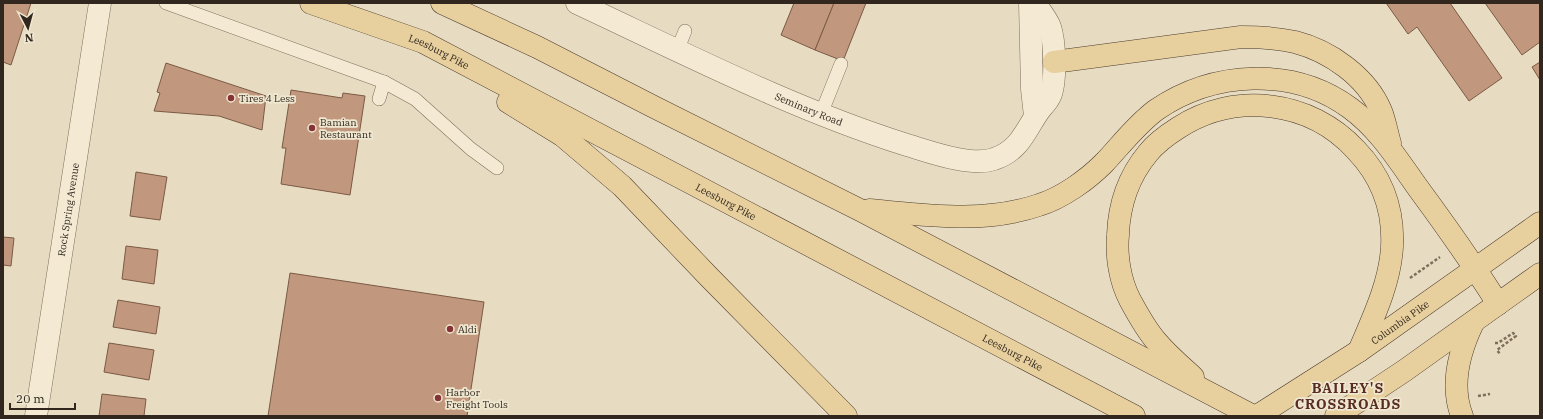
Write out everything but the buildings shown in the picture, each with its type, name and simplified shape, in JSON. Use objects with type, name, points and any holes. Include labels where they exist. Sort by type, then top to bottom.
[{"type":"main road","name":"Leesburg Pike","points":[[311,3],[423,42],[1134,416]]},
{"type":"main road","points":[[442,3],[537,47],[860,210],[1253,416]]},
{"type":"main road","points":[[1054,62],[1241,37],[1269,38],[1297,43],[1328,55],[1350,70],[1368,89],[1381,111],[1392,152]]},
{"type":"main road","points":[[423,42],[504,99],[563,136],[622,186],[846,416]]},
{"type":"main road","points":[[860,210],[946,216],[983,216],[1011,213],[1041,205],[1080,184],[1103,164],[1132,132],[1156,111],[1182,95],[1212,84],[1242,79],[1273,79],[1308,87],[1335,98],[1351,109],[1373,128],[1476,269],[1498,304]]},
{"type":"main road","points":[[1209,394],[1157,342],[1129,300],[1120,272],[1117,246],[1118,219],[1124,197],[1134,173],[1148,153],[1166,136],[1189,121],[1214,111],[1240,106],[1258,105],[1278,106],[1303,113],[1327,125],[1348,141],[1364,159],[1381,184],[1389,204],[1392,233],[1390,261],[1377,308],[1359,351]]},
{"type":"main road","name":"Columbia Pike","points":[[1257,416],[1359,351],[1540,223]]},
{"type":"main road","points":[[1336,416],[1404,371],[1540,274]]},
{"type":"main road","points":[[1462,416],[1457,398],[1456,377],[1461,351],[1472,323]]},
{"type":"street","name":"Rock Spring Avenue","points":[[36,416],[100,3]]},
{"type":"street","name":"Seminary Road","points":[[577,3],[681,41],[762,90],[863,131],[938,155],[979,161],[993,160],[1006,154],[1016,146],[1052,92],[1054,62],[1053,42],[1049,26],[1035,3]]},
{"type":"street","points":[[1030,3],[1031,82],[1035,116]]},
{"type":"lane","points":[[166,3],[384,82],[415,98],[471,150],[497,168]]},
{"type":"lane","points":[[822,114],[841,64]]},
{"type":"lane","points":[[379,99],[384,82]]},
{"type":"path","points":[[1408,279],[1443,255]]},
{"type":"path","points":[[1495,343],[1498,343],[1513,333],[1516,336],[1497,350],[1500,354]]},
{"type":"path","points":[[1482,395],[1490,394]]},
{"type":"place","name":"Tires 4 Less","points":[[231,98]]},
{"type":"place","name":"Bamian Restaurant","points":[[312,128]]},
{"type":"place","name":"Aldi","points":[[450,329]]},
{"type":"place","name":"Harbor Freight Tools","points":[[438,398]]},
{"type":"district","name":"BAILEY'S CROSSROADS","points":[[1348,396]]}]
